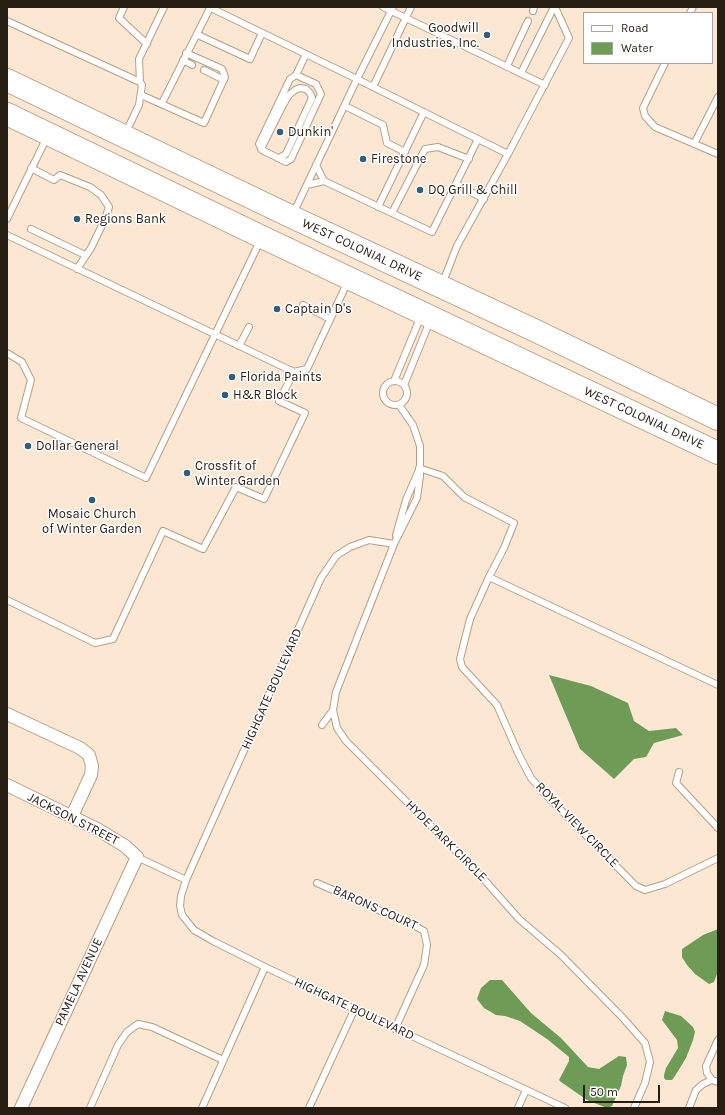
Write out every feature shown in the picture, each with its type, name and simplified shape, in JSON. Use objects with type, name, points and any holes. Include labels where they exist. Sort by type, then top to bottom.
[{"type":"highway","name":"WEST COLONIAL DRIVE","points":[[7,80],[718,419]]},
{"type":"highway","name":"WEST COLONIAL DRIVE","points":[[7,114],[262,237],[718,453]]},
{"type":"highway","points":[[48,133],[61,128],[73,127],[124,137]]},
{"type":"highway","points":[[352,279],[412,296],[427,294],[442,288]]},
{"type":"highway","points":[[427,315],[447,306],[514,321]]},
{"type":"street","points":[[7,714],[80,748],[89,755],[92,766],[91,775],[72,816]]},
{"type":"street","name":"JACKSON STREET","points":[[7,785],[97,829],[125,846],[137,857]]},
{"type":"street","name":"PAMELA AVENUE","points":[[21,1108],[137,857]]},
{"type":"lane","points":[[124,7],[119,18],[146,44]]},
{"type":"lane","points":[[124,137],[139,105],[142,85],[140,82],[140,59],[164,7]]},
{"type":"lane","points":[[162,103],[186,53],[198,34],[210,7],[508,154]]},
{"type":"lane","points":[[383,7],[392,9],[406,18],[545,84]]},
{"type":"lane","points":[[373,87],[411,7]]},
{"type":"lane","points":[[521,73],[554,7]]},
{"type":"lane","points":[[442,288],[445,274],[457,246],[484,199],[569,38],[554,7]]},
{"type":"lane","points":[[292,217],[357,79],[392,9]]},
{"type":"lane","points":[[7,21],[140,82]]},
{"type":"lane","points":[[507,66],[528,21]]},
{"type":"lane","points":[[198,34],[250,59],[262,33]]},
{"type":"lane","points":[[141,95],[162,103],[204,123],[224,80],[222,69],[186,53]]},
{"type":"lane","points":[[296,75],[316,84],[321,94],[291,159],[286,162],[261,149],[259,144],[290,79],[296,75],[306,54]]},
{"type":"lane","points":[[183,60],[192,64]]},
{"type":"lane","points":[[665,64],[643,108],[645,116],[655,127],[718,154]]},
{"type":"lane","points":[[204,70],[224,80]]},
{"type":"lane","points":[[261,149],[289,95],[294,90],[300,88],[306,89],[312,98],[286,154],[279,158]]},
{"type":"lane","points":[[694,144],[718,97]]},
{"type":"lane","points":[[345,106],[383,125],[387,143],[405,152]]},
{"type":"lane","points":[[378,207],[424,112]]},
{"type":"lane","points":[[7,219],[48,133]]},
{"type":"lane","points":[[307,185],[324,182],[432,232],[478,139]]},
{"type":"lane","points":[[392,213],[425,149],[438,147],[469,159]]},
{"type":"lane","points":[[316,165],[324,182]]},
{"type":"lane","points":[[31,168],[54,180],[60,175],[90,187],[100,195],[108,207],[105,219],[91,248],[77,269]]},
{"type":"lane","points":[[456,184],[484,199]]},
{"type":"lane","points":[[31,229],[85,255]]},
{"type":"lane","points":[[7,236],[294,372],[307,369],[330,319],[352,279]]},
{"type":"lane","points":[[7,353],[22,362],[31,380],[21,418],[146,478],[262,237]]},
{"type":"lane","points":[[303,305],[330,319]]},
{"type":"lane","points":[[394,380],[400,382],[406,388],[407,396],[399,405],[394,405],[387,402],[382,395],[384,387],[390,381],[394,380],[427,315]]},
{"type":"lane","points":[[404,385],[427,315]]},
{"type":"lane","points":[[240,346],[249,327]]},
{"type":"lane","points":[[7,600],[94,643],[114,639],[163,532],[203,549],[236,486],[264,500],[305,413],[280,401],[294,372]]},
{"type":"lane","name":"HYDE PARK CIRCLE","points":[[399,405],[413,425],[420,446],[420,476],[417,498],[394,544],[336,692],[333,710],[337,728],[346,741],[481,876],[518,919],[560,954],[622,1017],[645,1043],[650,1062],[645,1083],[634,1108]]},
{"type":"lane","name":"HYDE PARK CIRCLE","points":[[394,544],[406,500],[419,468]]},
{"type":"lane","name":"ROYAL VIEW CIRCLE","points":[[419,468],[443,476],[464,496],[514,523],[504,548],[470,619],[460,659],[462,667],[497,705],[518,753],[531,778],[636,886],[645,890],[665,884],[718,858]]},
{"type":"lane","name":"HIGHGATE BOULEVARD","points":[[394,544],[369,540],[350,547],[336,556],[322,578],[186,880],[181,896],[180,906],[182,915],[194,930],[213,941],[395,1029],[565,1108]]},
{"type":"lane","points":[[489,577],[718,685]]},
{"type":"lane","points":[[322,725],[333,710]]},
{"type":"lane","points":[[679,772],[676,783],[718,828]]},
{"type":"lane","points":[[137,857],[186,880]]},
{"type":"lane","name":"BARONS COURT","points":[[317,883],[424,931],[427,946],[424,965],[395,1029]]},
{"type":"lane","points":[[202,1108],[265,967]]},
{"type":"lane","points":[[309,1108],[354,1008]]},
{"type":"lane","points":[[90,1108],[118,1045],[127,1032],[138,1024],[152,1027],[223,1060]]},
{"type":"lane","points":[[715,1081],[707,1073],[706,1066],[718,1040]]},
{"type":"lane","points":[[689,1108],[696,1090],[703,1084],[715,1081]]},
{"type":"lane","points":[[518,1108],[526,1090]]},
{"type":"water","points":[[549,675],[591,686],[628,703],[634,721],[649,731],[676,728],[683,735],[654,743],[646,757],[634,759],[614,779],[580,749]]},
{"type":"water","points":[[718,929],[717,974],[714,982],[709,984],[695,974],[687,965],[682,957],[682,949],[703,935]]},
{"type":"water","points":[[490,980],[502,980],[531,1013],[561,1038],[588,1067],[599,1069],[619,1056],[626,1057],[627,1065],[621,1086],[612,1106],[607,1108],[587,1100],[559,1080],[569,1061],[569,1057],[547,1039],[520,1021],[505,1016],[496,1015],[484,1008],[477,999],[481,988]]},
{"type":"water","points":[[665,1011],[681,1016],[693,1027],[695,1032],[686,1058],[672,1080],[666,1080],[664,1075],[666,1068],[678,1048],[677,1040],[662,1020]]},
{"type":"place","name":"Goodwill Industries, Inc.","points":[[487,35]]},
{"type":"place","name":"Dunkin'","points":[[280,132]]},
{"type":"place","name":"Firestone","points":[[363,159]]},
{"type":"place","name":"DQ Grill & Chill","points":[[420,190]]},
{"type":"place","name":"Regions Bank","points":[[77,219]]},
{"type":"place","name":"Captain D's","points":[[277,309]]},
{"type":"place","name":"Florida Paints","points":[[232,377]]},
{"type":"place","name":"H&R Block","points":[[225,395]]},
{"type":"place","name":"Dollar General","points":[[28,446]]},
{"type":"place","name":"Crossfit of Winter Garden","points":[[187,473]]},
{"type":"place","name":"Mosaic Church of Winter Garden","points":[[92,500]]}]
